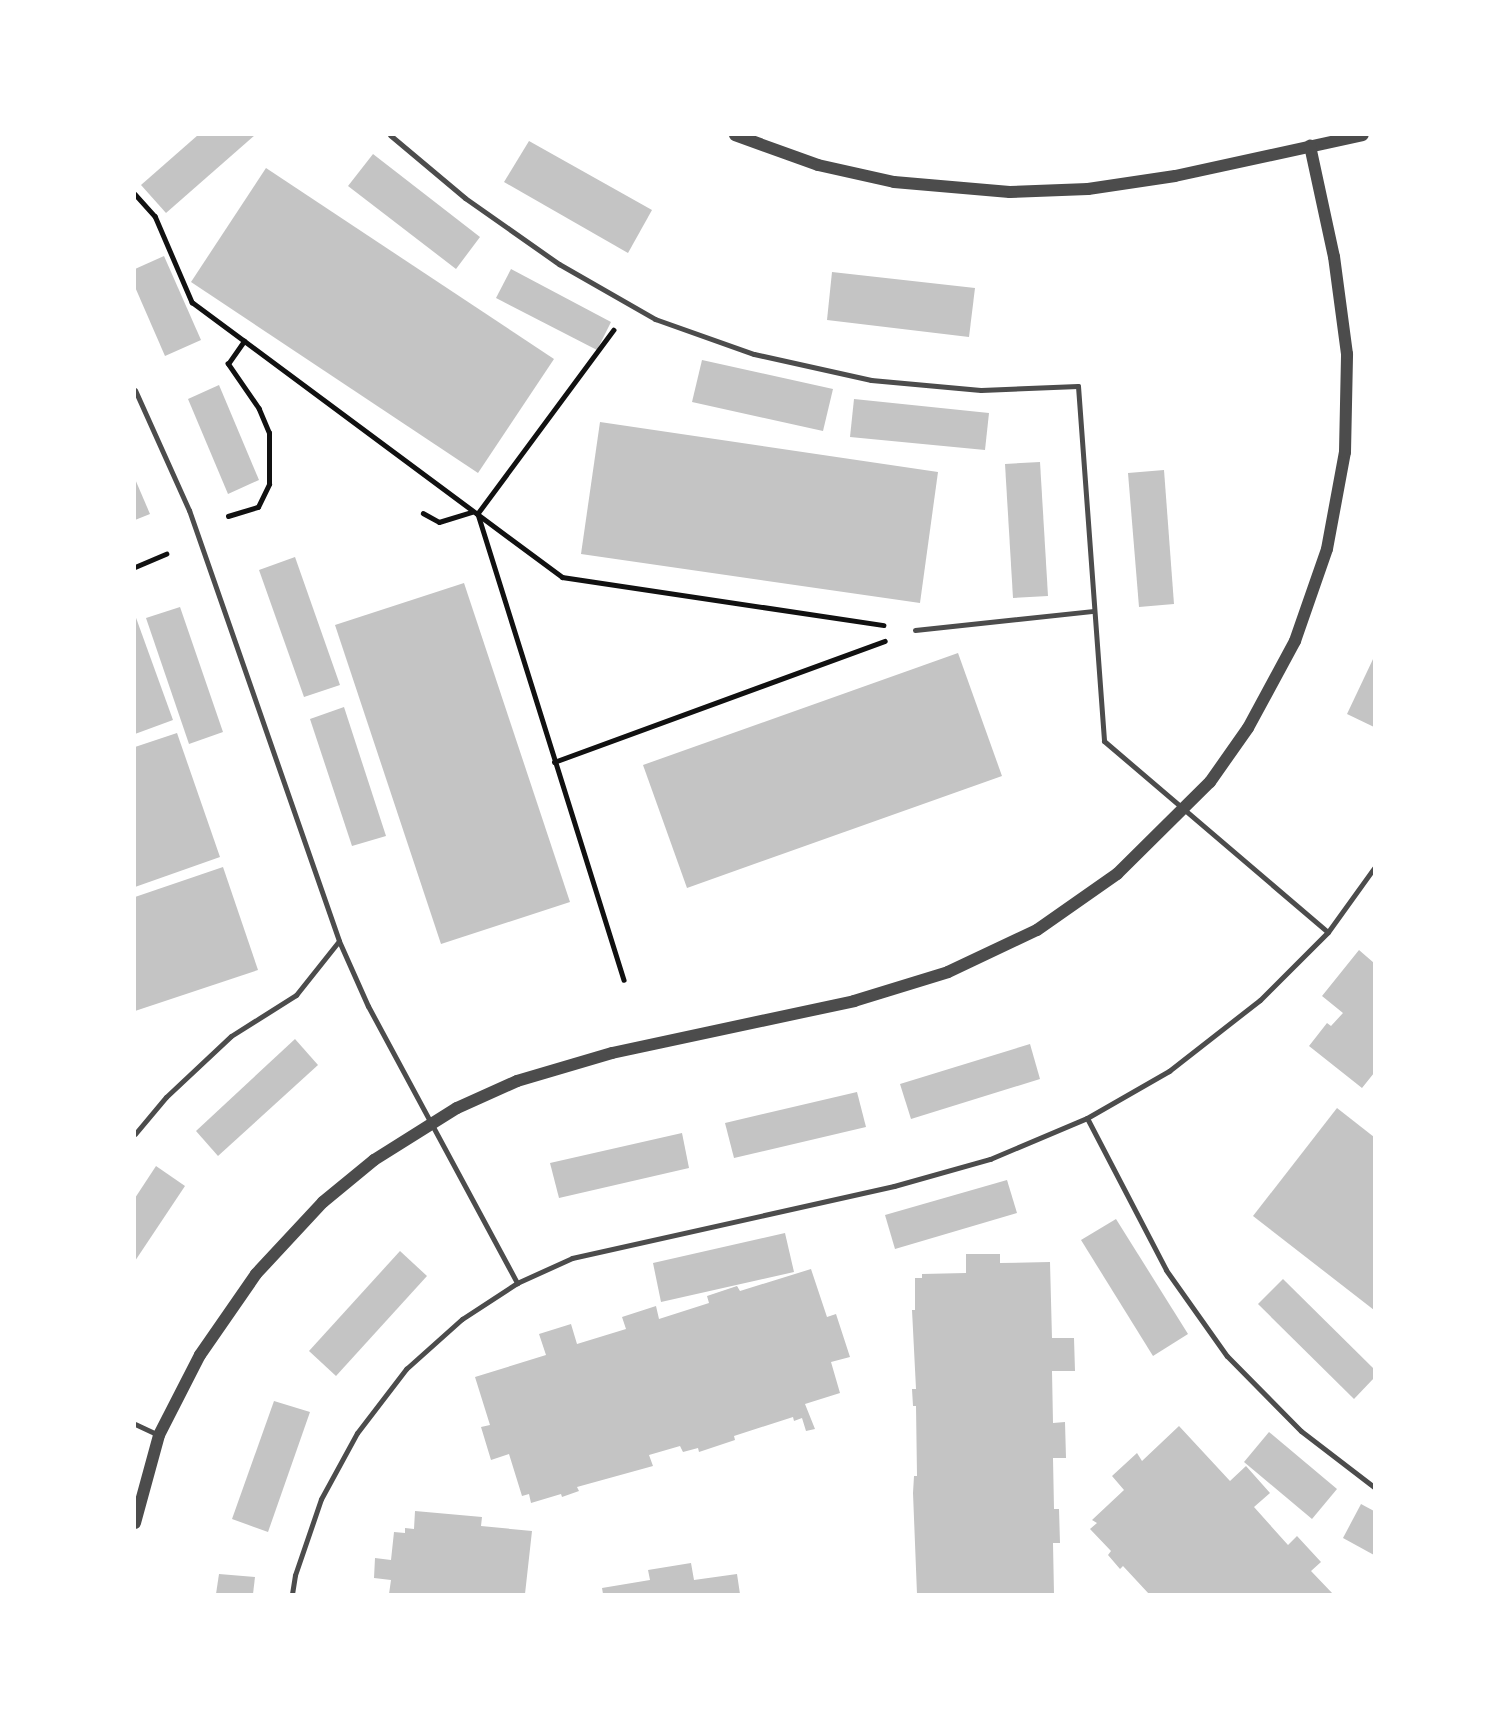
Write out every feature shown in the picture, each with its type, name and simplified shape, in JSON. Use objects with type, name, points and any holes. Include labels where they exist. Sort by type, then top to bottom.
[{"type":"street","points":[[735,135],[818,165],[894,182],[1010,192],[1088,189],[1175,176],[1363,135]]},
{"type":"street","points":[[135,1523],[159,1435],[200,1355],[256,1274],[323,1202],[374,1160],[431,1124],[517,1081],[612,1053],[854,1001],[948,972],[1037,930],[1117,874],[1185,810],[1210,782],[1248,728],[1295,641],[1327,549],[1345,452],[1347,354],[1334,257],[1310,146]]},
{"type":"lane","points":[[390,135],[465,198],[559,264],[655,319],[754,354],[871,380],[981,390],[1078,386],[1104,741],[1328,932]]},
{"type":"lane","points":[[135,390],[189,510],[339,941],[368,1006],[517,1283]]},
{"type":"lane","points":[[915,630],[1094,611]]},
{"type":"lane","points":[[292,1594],[295,1575],[321,1499],[357,1433],[406,1369],[462,1319],[517,1283],[572,1258],[894,1186],[990,1159],[1087,1118],[1169,1071],[1260,1000],[1328,932],[1374,868]]},
{"type":"lane","points":[[135,1134],[166,1097],[231,1036],[296,995],[339,941]]},
{"type":"lane","points":[[1087,1118],[1166,1270],[1227,1356],[1301,1431],[1374,1487]]},
{"type":"lane","points":[[135,1424],[159,1435]]},
{"type":"path","points":[[135,194],[155,216],[192,302],[562,576],[915,630]]},
{"type":"path","points":[[423,513],[439,522],[475,513],[617,326]]},
{"type":"path","points":[[228,516],[258,507],[269,484],[269,433],[259,409],[228,364],[244,341]]},
{"type":"path","points":[[475,513],[624,980]]},
{"type":"path","points":[[135,567],[166,554]]},
{"type":"path","points":[[554,762],[915,630]]},
{"type":"building","points":[[198,135],[255,135],[166,213],[141,185]]},
{"type":"building","points":[[529,141],[652,210],[628,253],[504,182]]},
{"type":"building","points":[[373,154],[480,237],[456,269],[348,186]]},
{"type":"building","points":[[266,168],[554,359],[478,473],[191,282]]},
{"type":"building","points":[[164,256],[201,340],[165,356],[135,287],[135,269]]},
{"type":"building","points":[[511,269],[611,322],[597,350],[496,298]]},
{"type":"building","points":[[832,272],[975,288],[969,337],[827,320]]},
{"type":"building","points":[[702,360],[833,389],[823,431],[692,402]]},
{"type":"building","points":[[219,385],[259,480],[228,494],[188,399]]},
{"type":"building","points":[[854,399],[989,413],[985,450],[850,437]]},
{"type":"building","points":[[600,422],[938,472],[920,603],[581,554]]},
{"type":"building","points":[[1040,462],[1048,596],[1013,598],[1005,464]]},
{"type":"building","points":[[1164,470],[1174,604],[1139,607],[1128,473]]},
{"type":"building","points":[[135,479],[150,514],[135,520]]},
{"type":"building","points":[[295,557],[340,685],[304,697],[259,570]]},
{"type":"building","points":[[464,583],[570,902],[441,944],[335,625]]},
{"type":"building","points":[[180,607],[223,732],[189,744],[146,618]]},
{"type":"building","points":[[135,615],[173,720],[135,734]]},
{"type":"building","points":[[958,653],[1002,776],[687,888],[643,765]]},
{"type":"building","points":[[1374,657],[1374,727],[1347,714]]},
{"type":"building","points":[[344,707],[386,836],[352,846],[310,719]]},
{"type":"building","points":[[177,733],[220,857],[135,887],[135,747]]},
{"type":"building","points":[[223,867],[258,970],[135,1011],[135,897]]},
{"type":"building","points":[[1359,950],[1374,963],[1374,1073],[1362,1088],[1309,1046],[1327,1023],[1331,1026],[1343,1013],[1322,996]]},
{"type":"building","points":[[295,1039],[318,1065],[218,1156],[196,1131]]},
{"type":"building","points":[[1030,1044],[1040,1079],[911,1119],[900,1084]]},
{"type":"building","points":[[857,1092],[866,1127],[734,1158],[725,1123]]},
{"type":"building","points":[[1337,1108],[1374,1137],[1374,1310],[1253,1216]]},
{"type":"building","points":[[682,1133],[689,1168],[559,1198],[550,1163]]},
{"type":"building","points":[[156,1166],[185,1186],[135,1261],[135,1198]]},
{"type":"building","points":[[1007,1180],[1017,1213],[895,1249],[885,1215]]},
{"type":"building","points":[[1116,1219],[1188,1334],[1153,1356],[1081,1240]]},
{"type":"building","points":[[785,1233],[794,1272],[661,1302],[653,1263]]},
{"type":"building","points":[[400,1251],[427,1276],[336,1376],[309,1351]]},
{"type":"building","points":[[966,1254],[1000,1254],[1000,1263],[1050,1262],[1052,1338],[1074,1338],[1075,1371],[1052,1371],[1053,1423],[1065,1422],[1066,1458],[1053,1458],[1054,1509],[1059,1509],[1060,1543],[1053,1543],[1054,1594],[917,1594],[913,1493],[914,1476],[917,1476],[916,1406],[913,1406],[912,1389],[916,1389],[912,1310],[915,1310],[915,1278],[922,1278],[922,1274],[966,1273]]},
{"type":"building","points":[[811,1269],[827,1317],[836,1314],[850,1357],[831,1362],[840,1393],[805,1404],[815,1429],[806,1431],[802,1418],[794,1421],[793,1417],[734,1436],[735,1440],[699,1452],[698,1448],[683,1452],[680,1446],[649,1455],[653,1466],[577,1487],[579,1491],[562,1497],[561,1494],[531,1503],[529,1494],[522,1496],[509,1454],[491,1460],[481,1427],[490,1425],[475,1377],[546,1355],[539,1334],[571,1324],[577,1344],[626,1329],[622,1317],[656,1306],[659,1319],[709,1303],[707,1296],[737,1286],[740,1291]]},
{"type":"building","points":[[1283,1279],[1374,1369],[1374,1378],[1354,1399],[1258,1304]]},
{"type":"building","points":[[274,1401],[310,1412],[268,1532],[232,1519]]},
{"type":"building","points":[[1179,1426],[1230,1481],[1246,1466],[1270,1493],[1254,1507],[1288,1545],[1297,1536],[1321,1562],[1311,1571],[1333,1594],[1149,1594],[1123,1566],[1120,1569],[1108,1555],[1111,1551],[1090,1529],[1097,1523],[1092,1520],[1124,1490],[1112,1476],[1137,1453],[1142,1461]]},
{"type":"building","points":[[1269,1432],[1337,1489],[1312,1519],[1244,1462]]},
{"type":"building","points":[[1361,1504],[1374,1511],[1374,1555],[1343,1538]]},
{"type":"building","points":[[415,1511],[482,1517],[481,1526],[532,1531],[525,1594],[389,1594],[391,1580],[374,1578],[375,1558],[391,1560],[394,1532],[405,1533],[405,1528],[414,1529]]},
{"type":"building","points":[[691,1563],[694,1580],[737,1574],[740,1594],[603,1594],[602,1588],[650,1580],[648,1570]]},
{"type":"building","points":[[219,1574],[255,1577],[253,1594],[216,1594]]}]
